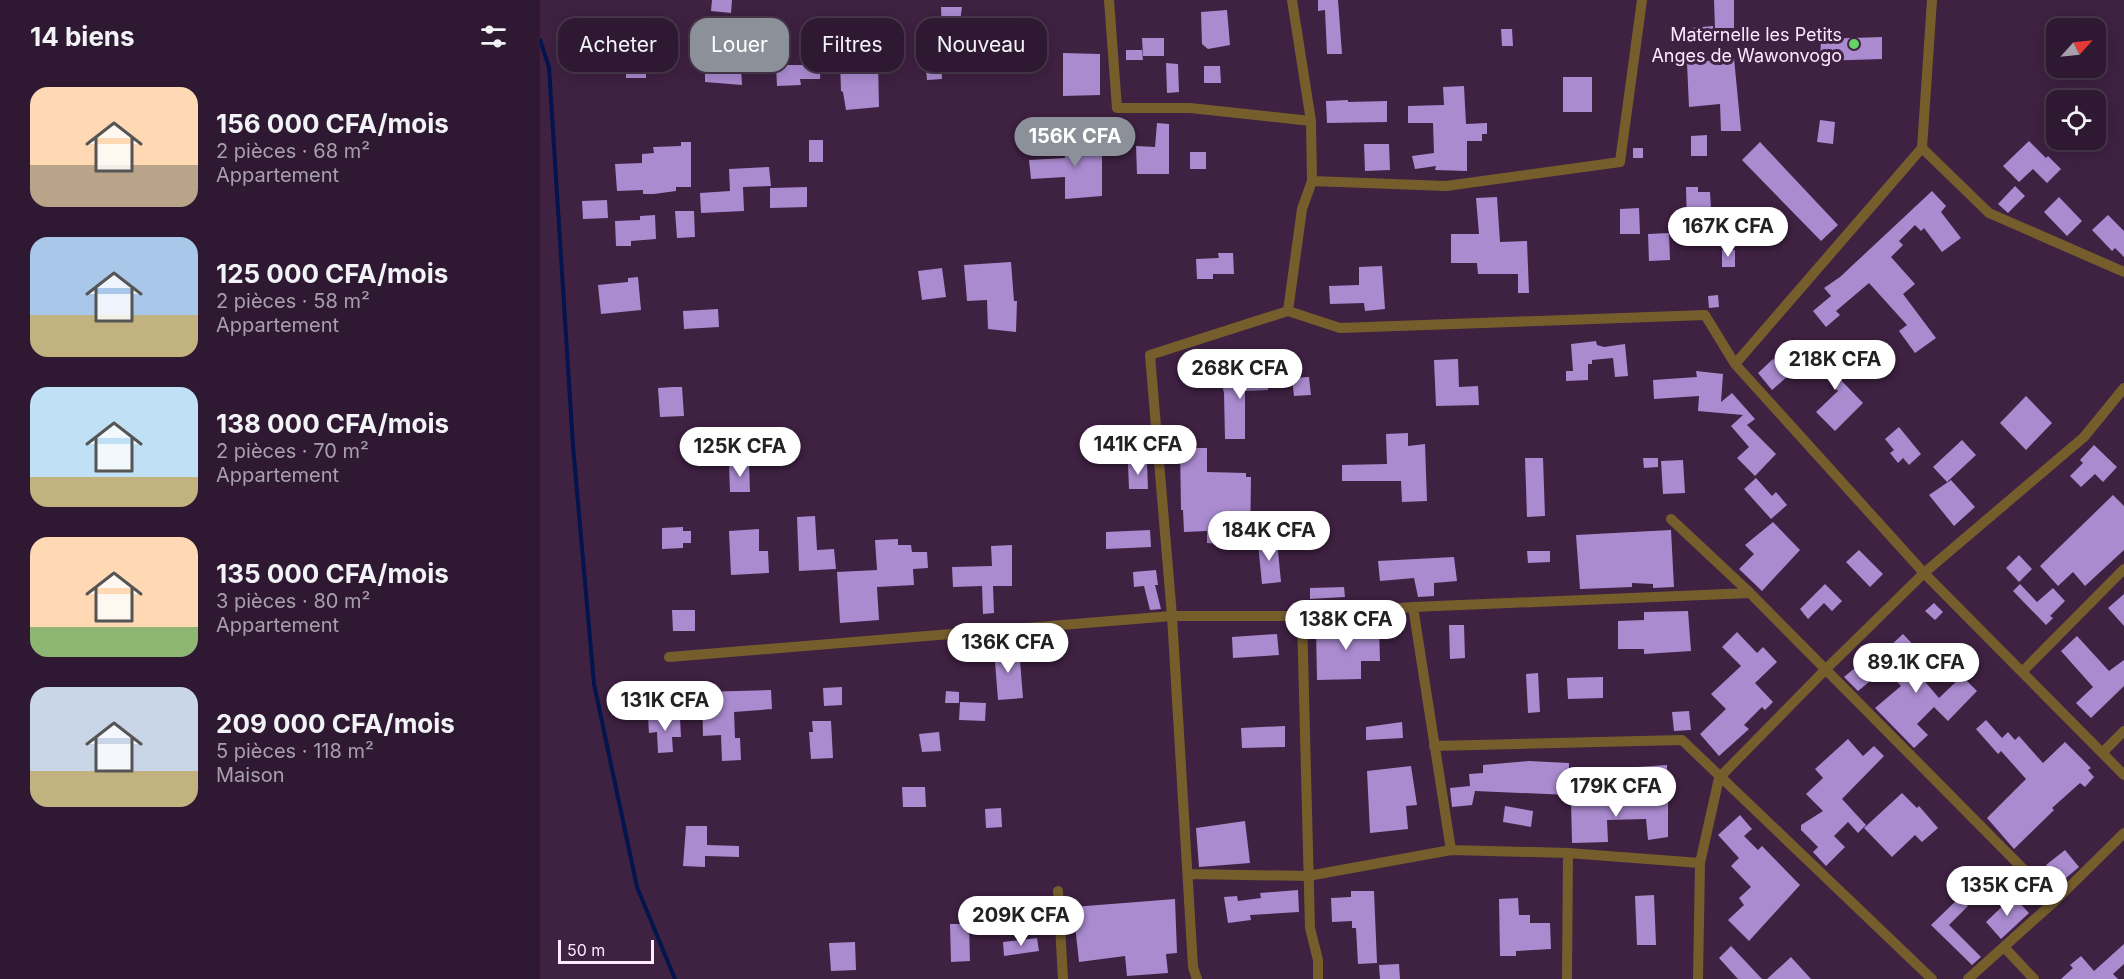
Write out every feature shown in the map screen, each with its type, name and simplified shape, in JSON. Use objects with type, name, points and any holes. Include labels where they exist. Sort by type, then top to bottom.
[{"type":"street","points":[[1109,0],[1117,108],[1190,108],[1311,121]]},
{"type":"street","points":[[1288,311],[1302,209],[1312,181],[1311,121],[1292,0]]},
{"type":"street","points":[[1312,181],[1446,186],[1620,162],[1642,0]]},
{"type":"street","points":[[1735,364],[1922,148],[1932,0]]},
{"type":"street","points":[[1922,148],[1989,213],[2124,272]]},
{"type":"street","points":[[1197,979],[1193,967],[1172,616],[1150,355],[1288,311],[1340,328],[1705,315],[1735,364],[1924,573],[2124,775]]},
{"type":"street","points":[[1698,979],[1700,863],[1719,778],[1924,573],[2084,436],[2124,388]]},
{"type":"street","points":[[1671,519],[1750,593],[2055,901]]},
{"type":"street","points":[[2022,672],[2124,569]]},
{"type":"street","points":[[669,657],[1172,616],[1302,616],[1413,606],[1750,593]]},
{"type":"street","points":[[1413,606],[1451,850]]},
{"type":"street","points":[[1302,616],[1310,928],[1318,960],[1318,979]]},
{"type":"street","points":[[2102,753],[2124,731]]},
{"type":"street","points":[[1434,746],[1682,740],[1719,778],[1932,979]]},
{"type":"street","points":[[1968,979],[2055,901],[2124,833]]},
{"type":"street","points":[[1188,874],[1308,876],[1451,850],[1568,853],[1700,863]]},
{"type":"street","points":[[1567,979],[1568,853]]},
{"type":"street","points":[[1058,891],[1063,979]]},
{"type":"street","points":[[2004,947],[2034,979]]},
{"type":"building","points":[[712,0],[732,0],[731,13],[711,11]]},
{"type":"building","points":[[1318,0],[1338,0],[1342,54],[1327,54],[1325,10],[1318,11]]},
{"type":"building","points":[[1714,0],[1734,0],[1734,28],[1715,28]]},
{"type":"building","points":[[941,7],[962,7],[960,18],[941,18]]},
{"type":"building","points":[[1227,10],[1230,45],[1208,49],[1202,44],[1201,12]]},
{"type":"building","points":[[1713,26],[1714,37],[1692,41],[1691,28]]},
{"type":"building","points":[[1501,29],[1512,29],[1513,46],[1502,46]]},
{"type":"building","points":[[1882,37],[1882,59],[1820,61],[1821,39]]},
{"type":"building","points":[[1142,38],[1164,38],[1164,56],[1143,56]]},
{"type":"building","points":[[1126,50],[1142,50],[1143,60],[1126,60]]},
{"type":"building","points":[[1063,53],[1100,54],[1100,95],[1063,96]]},
{"type":"building","points":[[1734,58],[1741,131],[1721,131],[1720,104],[1689,107],[1687,63]]},
{"type":"building","points":[[1166,63],[1178,64],[1179,92],[1167,93]]},
{"type":"building","points":[[789,65],[801,65],[801,72],[820,72],[820,79],[800,79],[801,85],[777,86],[776,72],[789,72]]},
{"type":"building","points":[[1204,66],[1220,66],[1221,83],[1204,83]]},
{"type":"building","points":[[626,72],[646,72],[646,78],[626,78]]},
{"type":"building","points":[[705,72],[741,72],[742,85],[705,82]]},
{"type":"building","points":[[840,72],[878,72],[879,107],[846,110],[841,91]]},
{"type":"building","points":[[926,72],[942,72],[942,79],[927,80]]},
{"type":"building","points":[[1563,77],[1592,77],[1592,112],[1563,112]]},
{"type":"building","points":[[1464,86],[1466,124],[1487,123],[1487,134],[1482,134],[1482,141],[1467,141],[1467,171],[1435,170],[1436,166],[1415,169],[1412,156],[1434,153],[1433,123],[1408,123],[1408,106],[1444,105],[1443,87]]},
{"type":"building","points":[[1348,100],[1348,102],[1387,101],[1387,122],[1327,123],[1326,101]]},
{"type":"building","points":[[1820,120],[1835,122],[1833,144],[1817,142]]},
{"type":"building","points":[[1157,123],[1169,124],[1169,174],[1137,174],[1136,146],[1155,147]]},
{"type":"building","points":[[1085,135],[1085,141],[1102,143],[1102,196],[1065,199],[1065,177],[1031,179],[1029,160],[1065,158],[1064,136]]},
{"type":"building","points":[[1707,135],[1707,156],[1691,156],[1691,136]]},
{"type":"building","points":[[809,140],[823,140],[823,162],[809,162]]},
{"type":"building","points":[[2029,141],[2061,169],[2047,183],[2033,169],[2019,182],[2003,166]]},
{"type":"building","points":[[681,142],[691,142],[691,187],[676,187],[676,191],[654,194],[643,194],[643,190],[617,191],[615,164],[642,163],[642,154],[654,153],[653,147],[681,146]]},
{"type":"building","points":[[1760,142],[1838,225],[1821,241],[1742,160]]},
{"type":"building","points":[[1364,144],[1389,144],[1390,170],[1365,171]]},
{"type":"building","points":[[1633,148],[1643,148],[1643,158],[1633,158]]},
{"type":"building","points":[[1190,152],[1206,152],[1206,169],[1190,169]]},
{"type":"building","points":[[769,167],[771,186],[743,187],[744,211],[701,213],[700,193],[730,191],[729,169]]},
{"type":"building","points":[[2015,186],[2025,196],[2008,213],[1998,204]]},
{"type":"building","points":[[807,187],[807,207],[770,208],[770,188]]},
{"type":"building","points":[[1686,187],[1698,187],[1698,192],[1710,192],[1711,209],[1698,210],[1698,227],[1687,227]]},
{"type":"building","points":[[1932,191],[1946,206],[1941,212],[1961,238],[1942,252],[1924,228],[1921,231],[1915,225],[1899,241],[1903,245],[1891,257],[1915,284],[1903,294],[1936,338],[1915,353],[1899,331],[1907,325],[1869,283],[1836,311],[1840,315],[1826,327],[1813,311],[1831,296],[1824,288],[1840,277]]},
{"type":"building","points":[[1497,197],[1500,242],[1527,241],[1529,293],[1518,293],[1518,274],[1478,274],[1477,263],[1451,263],[1451,234],[1479,234],[1476,198]]},
{"type":"building","points":[[2059,197],[2082,221],[2067,236],[2044,212]]},
{"type":"building","points":[[607,200],[608,218],[583,219],[582,201]]},
{"type":"building","points":[[1639,208],[1640,234],[1620,234],[1620,209]]},
{"type":"building","points":[[675,211],[694,211],[695,237],[677,238]]},
{"type":"building","points":[[655,215],[656,239],[631,241],[631,246],[616,246],[615,221],[640,220],[640,216]]},
{"type":"building","points":[[2108,215],[2124,231],[2124,257],[2115,248],[2112,251],[2092,230]]},
{"type":"building","points":[[1669,233],[1670,260],[1649,261],[1648,234]]},
{"type":"building","points":[[1722,250],[1735,250],[1735,267],[1722,267]]},
{"type":"building","points":[[1218,253],[1233,253],[1234,274],[1213,274],[1213,279],[1197,279],[1196,259],[1219,258]]},
{"type":"building","points":[[1011,262],[1014,301],[1017,301],[1016,332],[988,329],[987,300],[967,301],[964,265]]},
{"type":"building","points":[[1382,266],[1385,309],[1365,311],[1364,303],[1330,304],[1329,286],[1359,285],[1359,267]]},
{"type":"building","points":[[942,268],[946,297],[922,300],[918,271]]},
{"type":"building","points":[[638,277],[641,310],[601,314],[598,285],[628,282],[628,278]]},
{"type":"building","points":[[1718,295],[1719,307],[1709,308],[1708,296]]},
{"type":"building","points":[[718,309],[719,327],[684,329],[683,311]]},
{"type":"building","points":[[1596,341],[1597,345],[1604,347],[1625,344],[1628,376],[1615,377],[1613,358],[1592,360],[1592,364],[1588,364],[1588,380],[1566,381],[1566,371],[1573,371],[1571,344]]},
{"type":"building","points":[[1820,346],[1844,372],[1838,377],[1863,403],[1835,431],[1816,412],[1838,391],[1807,358]]},
{"type":"building","points":[[1458,359],[1459,387],[1478,386],[1479,405],[1436,406],[1434,360]]},
{"type":"building","points":[[1773,359],[1788,376],[1772,390],[1758,373]]},
{"type":"building","points":[[1268,371],[1268,390],[1245,391],[1245,439],[1225,439],[1224,393],[1220,376]]},
{"type":"building","points":[[1696,371],[1723,374],[1721,402],[1732,393],[1755,419],[1747,425],[1776,454],[1755,476],[1737,458],[1749,447],[1731,426],[1743,415],[1698,411],[1699,396],[1654,399],[1653,380],[1697,377]]},
{"type":"building","points":[[1309,377],[1311,395],[1294,396],[1292,378]]},
{"type":"building","points":[[682,387],[684,416],[660,417],[658,388]]},
{"type":"building","points":[[2026,396],[2052,423],[2026,450],[2000,423]]},
{"type":"building","points":[[1899,427],[1921,454],[1909,465],[1903,458],[1898,463],[1890,453],[1894,450],[1885,439]]},
{"type":"building","points":[[1408,433],[1408,446],[1425,444],[1427,501],[1402,502],[1401,481],[1342,481],[1342,465],[1387,464],[1386,434]]},
{"type":"building","points":[[1962,440],[1976,455],[1947,482],[1933,467]]},
{"type":"building","points":[[2094,445],[2117,467],[2103,482],[2095,474],[2081,487],[2070,476],[2083,463],[2080,460]]},
{"type":"building","points":[[1180,448],[1207,448],[1207,472],[1246,473],[1246,477],[1251,477],[1250,546],[1207,543],[1207,531],[1184,532],[1183,510],[1181,510]]},
{"type":"building","points":[[1525,458],[1543,458],[1545,516],[1527,517]]},
{"type":"building","points":[[1643,458],[1658,458],[1658,467],[1644,468]]},
{"type":"building","points":[[1683,460],[1685,493],[1663,494],[1661,461]]},
{"type":"building","points":[[749,463],[750,492],[730,492],[729,464]]},
{"type":"building","points":[[1147,463],[1148,489],[1129,489],[1128,464]]},
{"type":"building","points":[[1756,478],[1772,496],[1776,492],[1787,505],[1771,519],[1744,489]]},
{"type":"building","points":[[1951,480],[1975,507],[1954,526],[1929,495]]},
{"type":"building","points":[[2113,495],[2124,506],[2124,550],[2085,586],[2073,572],[2058,586],[2040,566]]},
{"type":"building","points":[[815,516],[817,550],[834,549],[836,569],[799,571],[797,517]]},
{"type":"building","points":[[1773,522],[1800,550],[1762,591],[1739,569],[1754,554],[1745,545]]},
{"type":"building","points":[[683,527],[683,531],[691,531],[691,543],[683,543],[683,548],[662,549],[662,528]]},
{"type":"building","points":[[759,529],[759,551],[768,551],[769,573],[731,575],[729,531]]},
{"type":"building","points":[[1150,530],[1151,547],[1106,549],[1106,532]]},
{"type":"building","points":[[1671,530],[1674,587],[1653,588],[1653,584],[1632,583],[1632,587],[1580,589],[1576,535]]},
{"type":"building","points":[[898,539],[898,545],[911,545],[912,552],[927,552],[928,568],[913,569],[914,585],[877,587],[879,620],[840,623],[837,572],[877,570],[875,540]]},
{"type":"building","points":[[1277,541],[1281,582],[1262,584],[1258,543]]},
{"type":"building","points":[[1012,545],[1012,586],[993,586],[994,613],[983,614],[982,586],[953,587],[952,567],[992,566],[991,546]]},
{"type":"building","points":[[1859,550],[1883,574],[1870,587],[1846,562]]},
{"type":"building","points":[[1527,551],[1550,551],[1550,562],[1528,563]]},
{"type":"building","points":[[2019,555],[2032,569],[2019,582],[2006,568]]},
{"type":"building","points":[[1454,557],[1457,581],[1434,583],[1434,596],[1418,597],[1414,578],[1380,581],[1378,561]]},
{"type":"building","points":[[1156,570],[1158,585],[1155,585],[1161,609],[1150,610],[1144,586],[1134,587],[1133,572]]},
{"type":"building","points":[[1825,584],[1842,601],[1832,611],[1824,603],[1808,619],[1800,609]]},
{"type":"building","points":[[2020,584],[2037,602],[2053,588],[2065,601],[2050,616],[2053,618],[2046,625],[2013,591]]},
{"type":"building","points":[[1344,587],[1345,597],[1310,599],[1310,588]]},
{"type":"building","points":[[2124,594],[2124,626],[2108,608]]},
{"type":"building","points":[[1934,603],[1943,612],[1935,620],[1925,611]]},
{"type":"building","points":[[672,610],[695,610],[695,631],[673,631]]},
{"type":"building","points":[[1688,611],[1691,651],[1644,654],[1644,649],[1618,649],[1618,621],[1644,620],[1644,612]]},
{"type":"building","points":[[1449,625],[1464,625],[1465,658],[1450,659]]},
{"type":"building","points":[[1379,627],[1380,661],[1361,661],[1361,679],[1317,680],[1316,628]]},
{"type":"building","points":[[1737,632],[1757,653],[1763,647],[1777,662],[1755,683],[1773,702],[1765,710],[1762,707],[1744,725],[1749,729],[1719,756],[1700,734],[1726,709],[1711,694],[1741,666],[1722,647]]},
{"type":"building","points":[[1277,634],[1279,655],[1233,658],[1232,637]]},
{"type":"building","points":[[1903,634],[1919,651],[1908,662],[1939,698],[1962,676],[1977,691],[1948,721],[1934,707],[1917,724],[1928,735],[1914,748],[1875,708],[1901,686],[1876,659]]},
{"type":"building","points":[[2077,636],[2109,671],[2124,660],[2124,686],[2091,718],[2076,703],[2093,687],[2061,651]]},
{"type":"building","points":[[1019,648],[1023,698],[998,700],[994,649]]},
{"type":"building","points":[[1856,667],[1869,682],[1858,691],[1844,677]]},
{"type":"building","points":[[1538,673],[1540,712],[1528,713],[1526,674]]},
{"type":"building","points":[[1603,677],[1603,698],[1568,699],[1567,678]]},
{"type":"building","points":[[842,687],[842,705],[824,706],[823,688]]},
{"type":"building","points":[[771,690],[772,709],[734,712],[735,738],[740,738],[741,760],[722,761],[721,735],[703,736],[702,692]]},
{"type":"building","points":[[946,691],[959,692],[959,703],[945,703]]},
{"type":"building","points":[[960,702],[986,703],[985,721],[959,720]]},
{"type":"building","points":[[1689,711],[1691,730],[1674,731],[1672,712]]},
{"type":"building","points":[[648,717],[680,718],[681,737],[672,737],[673,752],[658,753],[657,732],[649,733]]},
{"type":"building","points":[[1986,720],[2002,738],[2008,732],[2015,740],[2019,736],[2043,763],[2065,742],[2091,768],[2088,770],[2094,777],[2085,787],[2080,783],[2052,808],[2054,810],[2014,849],[1987,818],[2026,779],[2001,751],[1998,754],[1976,729]]},
{"type":"building","points":[[812,721],[831,721],[833,758],[811,759],[809,732],[813,732]]},
{"type":"building","points":[[1402,722],[1403,738],[1366,740],[1366,727]]},
{"type":"building","points":[[1285,726],[1285,747],[1242,748],[1241,728]]},
{"type":"building","points":[[939,732],[941,751],[922,752],[919,734]]},
{"type":"building","points":[[1848,739],[1863,756],[1874,746],[1884,756],[1842,799],[1866,825],[1858,833],[1848,822],[1834,836],[1845,847],[1826,866],[1813,852],[1818,847],[1801,830],[1801,825],[1823,811],[1806,794],[1823,778],[1815,769]]},
{"type":"building","points":[[1529,761],[1569,763],[1569,795],[1475,791],[1472,805],[1452,807],[1450,788],[1470,786],[1469,774],[1483,773],[1483,765]]},
{"type":"building","points":[[1667,765],[1667,779],[1637,780],[1637,767]]},
{"type":"building","points":[[1411,766],[1417,805],[1406,806],[1408,829],[1370,833],[1367,771]]},
{"type":"building","points":[[902,787],[925,787],[926,807],[903,807]]},
{"type":"building","points":[[1902,793],[1917,808],[1919,806],[1938,828],[1922,842],[1915,835],[1892,857],[1864,828]]},
{"type":"building","points":[[1571,800],[1668,800],[1668,837],[1648,840],[1646,819],[1607,820],[1608,842],[1572,843]]},
{"type":"building","points":[[1505,806],[1533,811],[1531,827],[1503,822]]},
{"type":"building","points":[[1001,808],[1002,827],[986,828],[985,809]]},
{"type":"building","points":[[1740,815],[1752,829],[1744,836],[1758,850],[1762,846],[1800,885],[1749,941],[1728,920],[1744,905],[1739,898],[1751,887],[1731,866],[1739,858],[1718,835]]},
{"type":"building","points":[[1245,821],[1250,863],[1199,867],[1196,828]]},
{"type":"building","points":[[686,826],[707,826],[707,845],[739,846],[739,857],[705,856],[705,867],[683,866]]},
{"type":"building","points":[[2065,850],[2079,867],[2060,883],[2046,865]]},
{"type":"building","points":[[1298,890],[1299,912],[1250,915],[1251,920],[1228,923],[1224,897],[1237,896],[1238,901],[1261,898],[1260,893]]},
{"type":"building","points":[[1351,891],[1374,891],[1377,963],[1358,964],[1356,928],[1352,928],[1352,921],[1332,922],[1331,898],[1351,897]]},
{"type":"building","points":[[1654,895],[1656,945],[1637,945],[1635,896]]},
{"type":"building","points":[[2013,896],[2029,913],[2001,939],[1986,922]]},
{"type":"building","points":[[1518,898],[1519,915],[1530,915],[1530,923],[1550,923],[1551,949],[1516,951],[1516,956],[1500,956],[1499,899]]},
{"type":"building","points":[[1959,898],[1968,906],[1949,925],[1981,957],[1972,965],[1931,925]]},
{"type":"building","points":[[1175,899],[1177,953],[1166,954],[1168,973],[1127,976],[1125,956],[1079,962],[1073,907]]},
{"type":"building","points":[[950,924],[969,924],[970,961],[951,962]]},
{"type":"building","points":[[1037,938],[1039,951],[1004,956],[1003,942]]},
{"type":"building","points":[[855,942],[856,970],[831,971],[829,943]]},
{"type":"building","points":[[2124,944],[2124,964],[2113,974],[2118,979],[2061,979],[2073,968],[2070,965],[2081,956],[2094,971]]},
{"type":"building","points":[[1731,946],[1762,979],[1738,979],[1719,958]]},
{"type":"building","points":[[1791,957],[1811,979],[1767,979]]},
{"type":"building","points":[[1399,964],[1400,979],[1380,979],[1379,965]]},
{"type":"waterway","points":[[540,40],[549,67],[573,446],[594,684],[637,887],[675,979]]},
{"type":"place","name":"Maternelle les Petits Anges de Wawonvogo","points":[[1854,44]]}]
